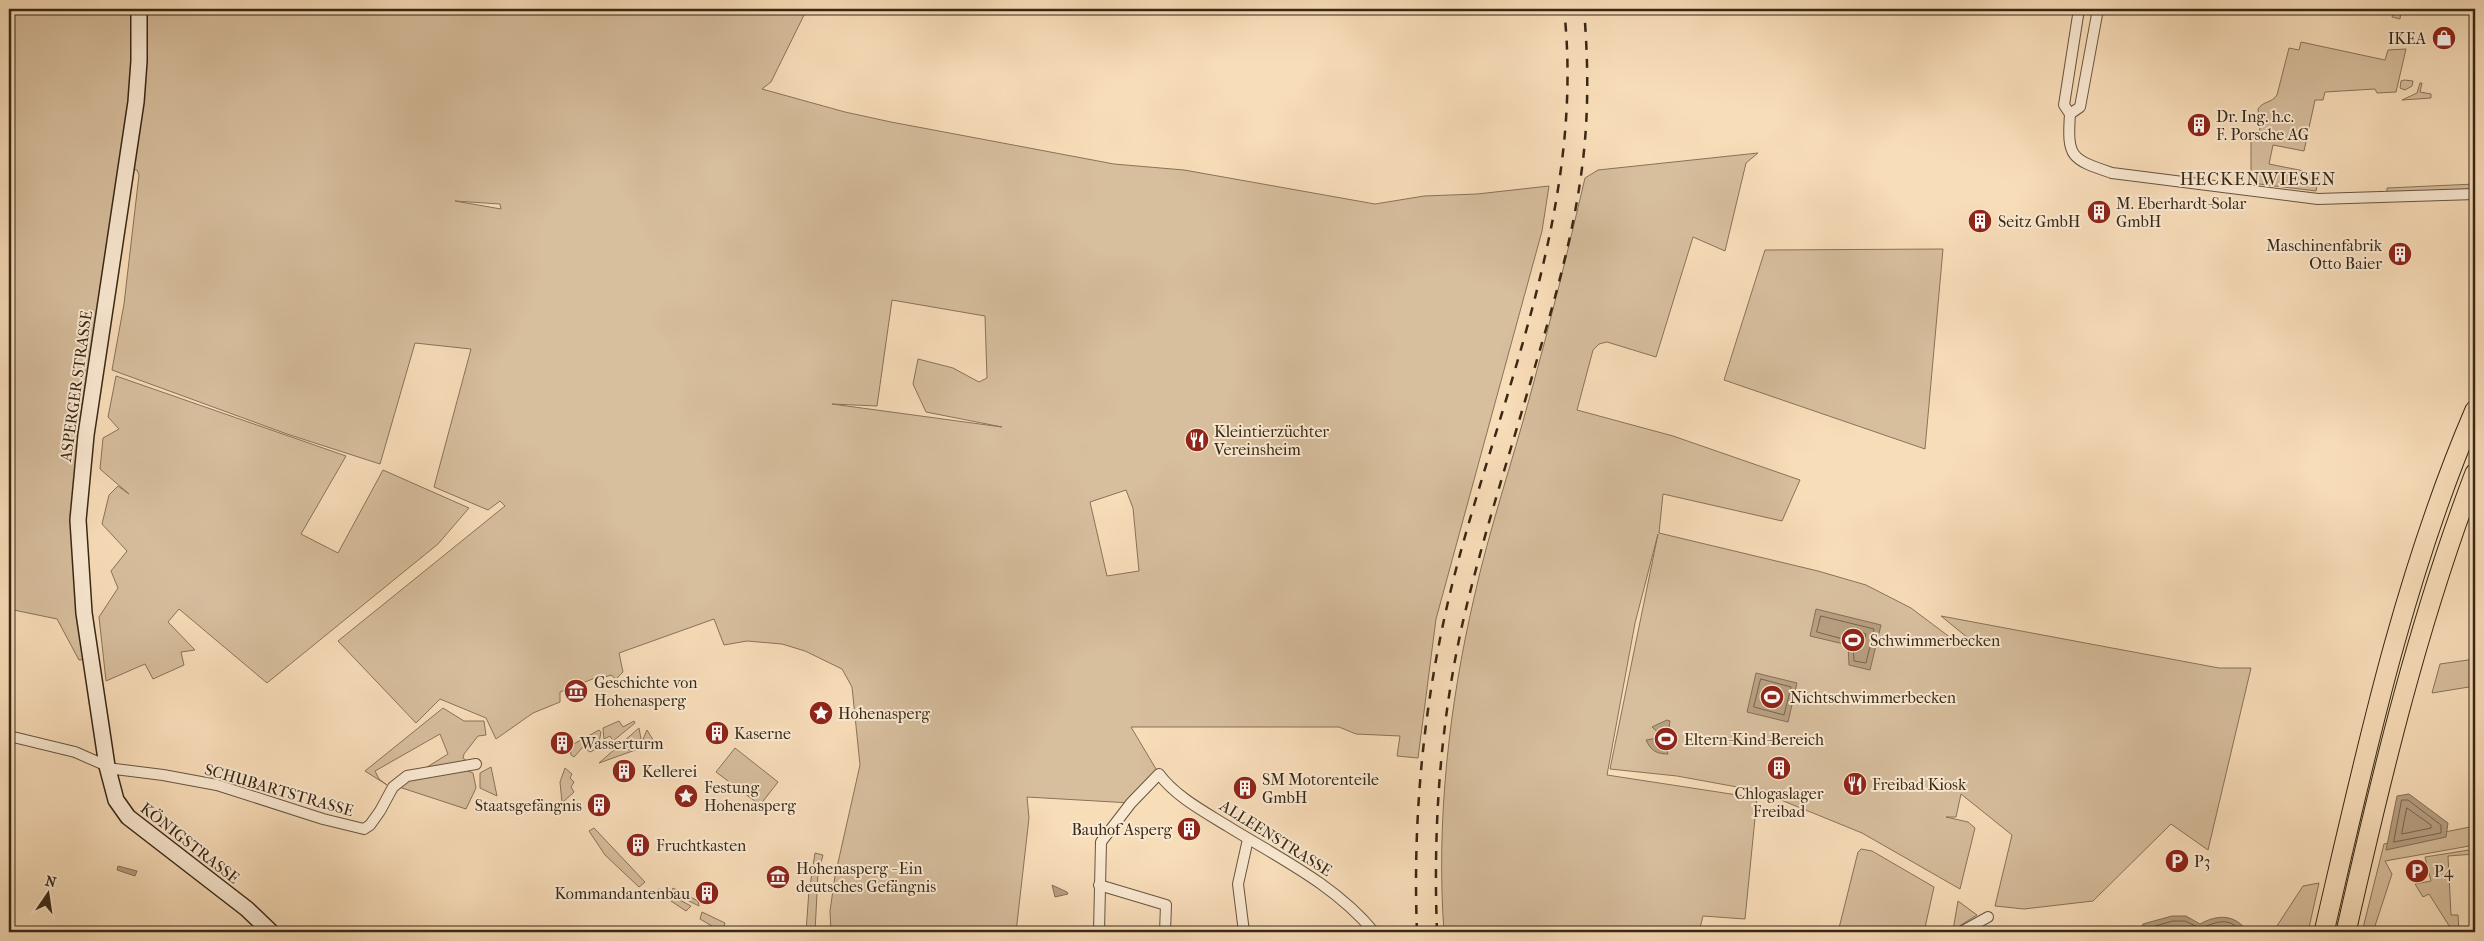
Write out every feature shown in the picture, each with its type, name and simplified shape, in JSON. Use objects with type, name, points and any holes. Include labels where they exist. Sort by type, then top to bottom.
[{"type":"highway","points":[[2324,932],[2388,668],[2442,498],[2475,410]]},
{"type":"highway","points":[[2346,932],[2376,800],[2409,672],[2434,589],[2475,473]]},
{"type":"main road","name":"ASPERGER STRASSE","points":[[107,767],[86,622],[78,533],[78,511],[86,435],[136,102],[139,61],[139,9]]},
{"type":"main road","name":"KÖNIGSTRASSE","points":[[107,767],[116,800],[128,817],[247,908],[271,932]]},
{"type":"street","points":[[2079,9],[2064,105],[2070,114],[2068,142],[2075,156],[2092,166],[2112,173],[2318,199],[2475,194]]},
{"type":"street","points":[[2070,114],[2080,107],[2098,9]]},
{"type":"street","points":[[9,736],[75,752],[107,767]]},
{"type":"street","name":"SCHUBARTSTRASSE","points":[[107,767],[217,785],[323,819],[364,829],[380,811],[393,787],[407,776],[476,764]]},
{"type":"street","name":"ALLEENSTRASSE","points":[[1099,885],[1100,848],[1103,838],[1131,803],[1159,774],[1168,786],[1336,892],[1359,914],[1374,932]]},
{"type":"street","points":[[1244,932],[1238,884],[1248,838]]},
{"type":"street","points":[[1099,932],[1099,885],[1166,904],[1165,932]]},
{"type":"street","points":[[1961,932],[1988,917]]},
{"type":"shaded area","points":[[9,9],[807,9],[771,82],[762,89],[845,112],[891,122],[1114,164],[1184,170],[1375,204],[1424,196],[1477,194],[1549,186],[1542,231],[1436,619],[1418,758],[1397,756],[1400,736],[1356,734],[1339,727],[1131,727],[1159,774],[1131,803],[1027,797],[1029,818],[1016,932],[831,932],[830,911],[835,876],[860,765],[852,687],[842,669],[805,651],[782,644],[747,641],[724,645],[714,619],[619,653],[623,672],[616,679],[611,675],[599,679],[595,678],[560,692],[560,702],[533,713],[496,739],[486,718],[440,699],[416,723],[338,641],[505,506],[500,501],[488,510],[434,487],[471,349],[415,343],[380,464],[287,434],[112,370],[124,304],[139,175],[137,170],[126,168],[81,419],[68,427],[86,435],[78,501],[91,659],[79,660],[57,619],[9,609]],"holes":[[[455,201],[500,204],[501,209]],[[892,300],[985,316],[987,378],[979,382],[953,368],[918,359],[913,384],[926,412],[1002,427],[832,404],[877,406]],[[1126,490],[1133,508],[1139,571],[1107,576],[1090,502]]]},
{"type":"shaded area","points":[[2394,9],[2409,9],[2408,13],[2401,12],[2400,19],[2392,17]]},
{"type":"shaded area","points":[[2301,42],[2385,60],[2388,50],[2406,49],[2396,92],[2377,93],[2375,89],[2325,92],[2323,100],[2315,100],[2304,151],[2273,145],[2269,164],[2319,174],[2316,191],[2251,183],[2251,133],[2260,131],[2258,109],[2277,95],[2289,48],[2299,50]]},
{"type":"shaded area","points":[[2401,81],[2413,81],[2412,86],[2405,90],[2400,88]]},
{"type":"shaded area","points":[[2420,83],[2422,83],[2420,92],[2431,94],[2431,98],[2402,100],[2417,93]]},
{"type":"shaded area","points":[[1758,153],[1746,163],[1725,251],[1693,237],[1656,357],[1607,342],[1599,344],[1593,350],[1577,410],[1673,436],[1800,480],[1782,521],[1663,494],[1659,533],[1818,571],[1866,585],[1911,608],[1963,647],[1968,638],[1941,616],[2219,668],[2251,668],[2208,850],[2171,824],[2093,901],[2024,909],[1995,906],[2012,835],[1961,794],[1956,817],[1946,817],[1968,822],[1975,828],[1960,889],[1862,833],[1759,791],[1677,776],[1610,769],[1658,534],[1635,623],[1607,775],[1757,798],[1745,919],[1703,916],[1699,932],[1444,932],[1442,890],[1443,806],[1451,722],[1465,639],[1487,547],[1559,287],[1585,178],[1598,170]]},
{"type":"shaded area","points":[[2475,184],[2475,189],[2387,193],[2387,188]]},
{"type":"shaded area","points":[[1943,249],[1925,449],[1724,380],[1765,250]]},
{"type":"shaded area","points":[[116,376],[346,456],[301,534],[338,553],[383,470],[469,508],[438,544],[267,683],[179,609],[168,622],[195,650],[181,652],[184,665],[153,679],[145,664],[106,681],[99,617],[118,588],[111,571],[127,551],[102,524],[109,495],[118,486],[129,494],[100,469],[103,438],[119,429],[108,417]]},
{"type":"shaded area","points":[[2475,659],[2475,686],[2432,693],[2440,664]]},
{"type":"shaded area","points":[[443,708],[464,721],[484,721],[486,735],[478,736],[464,754],[463,758],[467,761],[424,769],[448,754],[440,734],[375,771],[379,779],[387,785],[365,771]]},
{"type":"shaded area","points":[[619,721],[623,727],[634,721],[635,723],[613,741],[610,736],[604,739],[603,728]]},
{"type":"shaded area","points":[[639,728],[641,739],[625,742],[628,750],[640,746],[647,730],[655,743],[599,763]]},
{"type":"shaded area","points":[[599,730],[601,732],[598,748],[590,752],[583,747],[574,757],[571,755],[570,746]]},
{"type":"shaded area","points":[[735,748],[778,782],[760,805],[716,772]]},
{"type":"shaded area","points":[[491,767],[497,796],[480,788],[480,773]]},
{"type":"shaded area","points":[[565,768],[572,774],[570,778],[574,782],[571,787],[574,792],[562,803],[560,782]]},
{"type":"shaded area","points":[[465,770],[473,773],[476,788],[466,809],[399,787],[407,781]]},
{"type":"shaded area","points":[[2475,826],[2475,845],[2385,861],[2392,874],[2373,932],[2362,932],[2384,844]]},
{"type":"shaded area","points":[[594,828],[645,882],[639,887],[605,855],[589,831]]},
{"type":"shaded area","points":[[1861,849],[1872,851],[1934,887],[1924,932],[1838,932],[1858,852]]},
{"type":"shaded area","points":[[2475,849],[2475,854],[2448,856],[2451,915],[2458,915],[2459,932],[2453,932],[2429,894],[2423,897],[2415,884],[2431,881],[2425,857]]},
{"type":"shaded area","points":[[815,853],[823,855],[818,873],[817,890],[810,886]]},
{"type":"shaded area","points":[[2319,883],[2308,932],[2273,932],[2303,886]]},
{"type":"shaded area","points":[[673,888],[698,901],[699,906],[671,892]]},
{"type":"shaded area","points":[[659,889],[691,906],[686,911],[656,891]]},
{"type":"shaded area","points":[[809,890],[817,893],[815,932],[806,932]]},
{"type":"shaded area","points":[[1958,901],[1977,915],[1953,930]]},
{"type":"shaded area","points":[[702,912],[725,923],[722,932],[700,919]]},
{"type":"water","name":"Schwimmerbecken","points":[[1816,609],[1881,625],[1870,670],[1849,665],[1848,645],[1810,636]]},
{"type":"water","name":"Nichtschwimmerbecken","points":[[1756,673],[1797,683],[1788,722],[1747,712]]},
{"type":"water","name":"Eltern-Kind-Bereich","points":[[1667,720],[1670,721],[1669,727],[1676,732],[1678,741],[1673,748],[1667,750],[1668,754],[1655,751],[1646,740],[1663,737],[1652,727]]},
{"type":"water","points":[[2409,794],[2448,823],[2446,837],[2386,850],[2397,796]]},
{"type":"water","points":[[118,866],[137,871],[135,876],[117,870]]},
{"type":"water","points":[[1052,885],[1067,892],[1068,894],[1055,897]]},
{"type":"water","points":[[2172,916],[2186,916],[2200,924],[2220,917],[2232,919],[2243,926],[2248,932],[2140,932],[2143,924]]},
{"type":"railway","points":[[1417,932],[1416,885],[1419,790],[1430,697],[1438,650],[1459,558],[1538,287],[1553,218],[1563,149],[1568,79],[1564,9]]},
{"type":"railway","points":[[1437,932],[1437,814],[1449,695],[1472,585],[1489,521],[1551,313],[1580,186],[1587,103],[1584,9]]},
{"type":"place","name":"IKEA","points":[[2444,38]]},
{"type":"place","name":"Dr. Ing. h.c. F. Porsche AG","points":[[2199,125]]},
{"type":"place","name":"M. Eberhardt-Solar GmbH","points":[[2099,212]]},
{"type":"place","name":"Seitz GmbH","points":[[1980,221]]},
{"type":"place","name":"Maschinenfabrik Otto Baier","points":[[2400,254]]},
{"type":"place","name":"Kleintierzüchter Vereinsheim","points":[[1197,440]]},
{"type":"place","name":"Schwimmerbecken","points":[[1853,640]]},
{"type":"place","name":"Geschichte von Hohenasperg","points":[[576,691]]},
{"type":"place","name":"Nichtschwimmerbecken","points":[[1772,697]]},
{"type":"place","name":"Hohenasperg","points":[[821,713]]},
{"type":"place","name":"Kaserne","points":[[717,733]]},
{"type":"place","name":"Eltern-Kind-Bereich","points":[[1666,739]]},
{"type":"place","name":"Wasserturm","points":[[562,743]]},
{"type":"place","name":"Chlogaslager Freibad","points":[[1779,768]]},
{"type":"place","name":"Kellerei","points":[[624,771]]},
{"type":"place","name":"Freibad Kiosk","points":[[1855,784]]},
{"type":"place","name":"SM Motorenteile GmbH","points":[[1245,788]]},
{"type":"place","name":"Festung Hohenasperg","points":[[686,796]]},
{"type":"place","name":"Staatsgefängnis","points":[[599,805]]},
{"type":"place","name":"Bauhof Asperg","points":[[1189,829]]},
{"type":"place","name":"Fruchtkasten","points":[[638,845]]},
{"type":"place","name":"P3","points":[[2177,861]]},
{"type":"place","name":"P4","points":[[2417,871]]},
{"type":"place","name":"Hohenasperg - Ein deutsches Gefängnis","points":[[778,877]]},
{"type":"place","name":"Kommandantenbau","points":[[707,893]]},
{"type":"district","name":"HECKENWIESEN","points":[[2258,179]]}]
